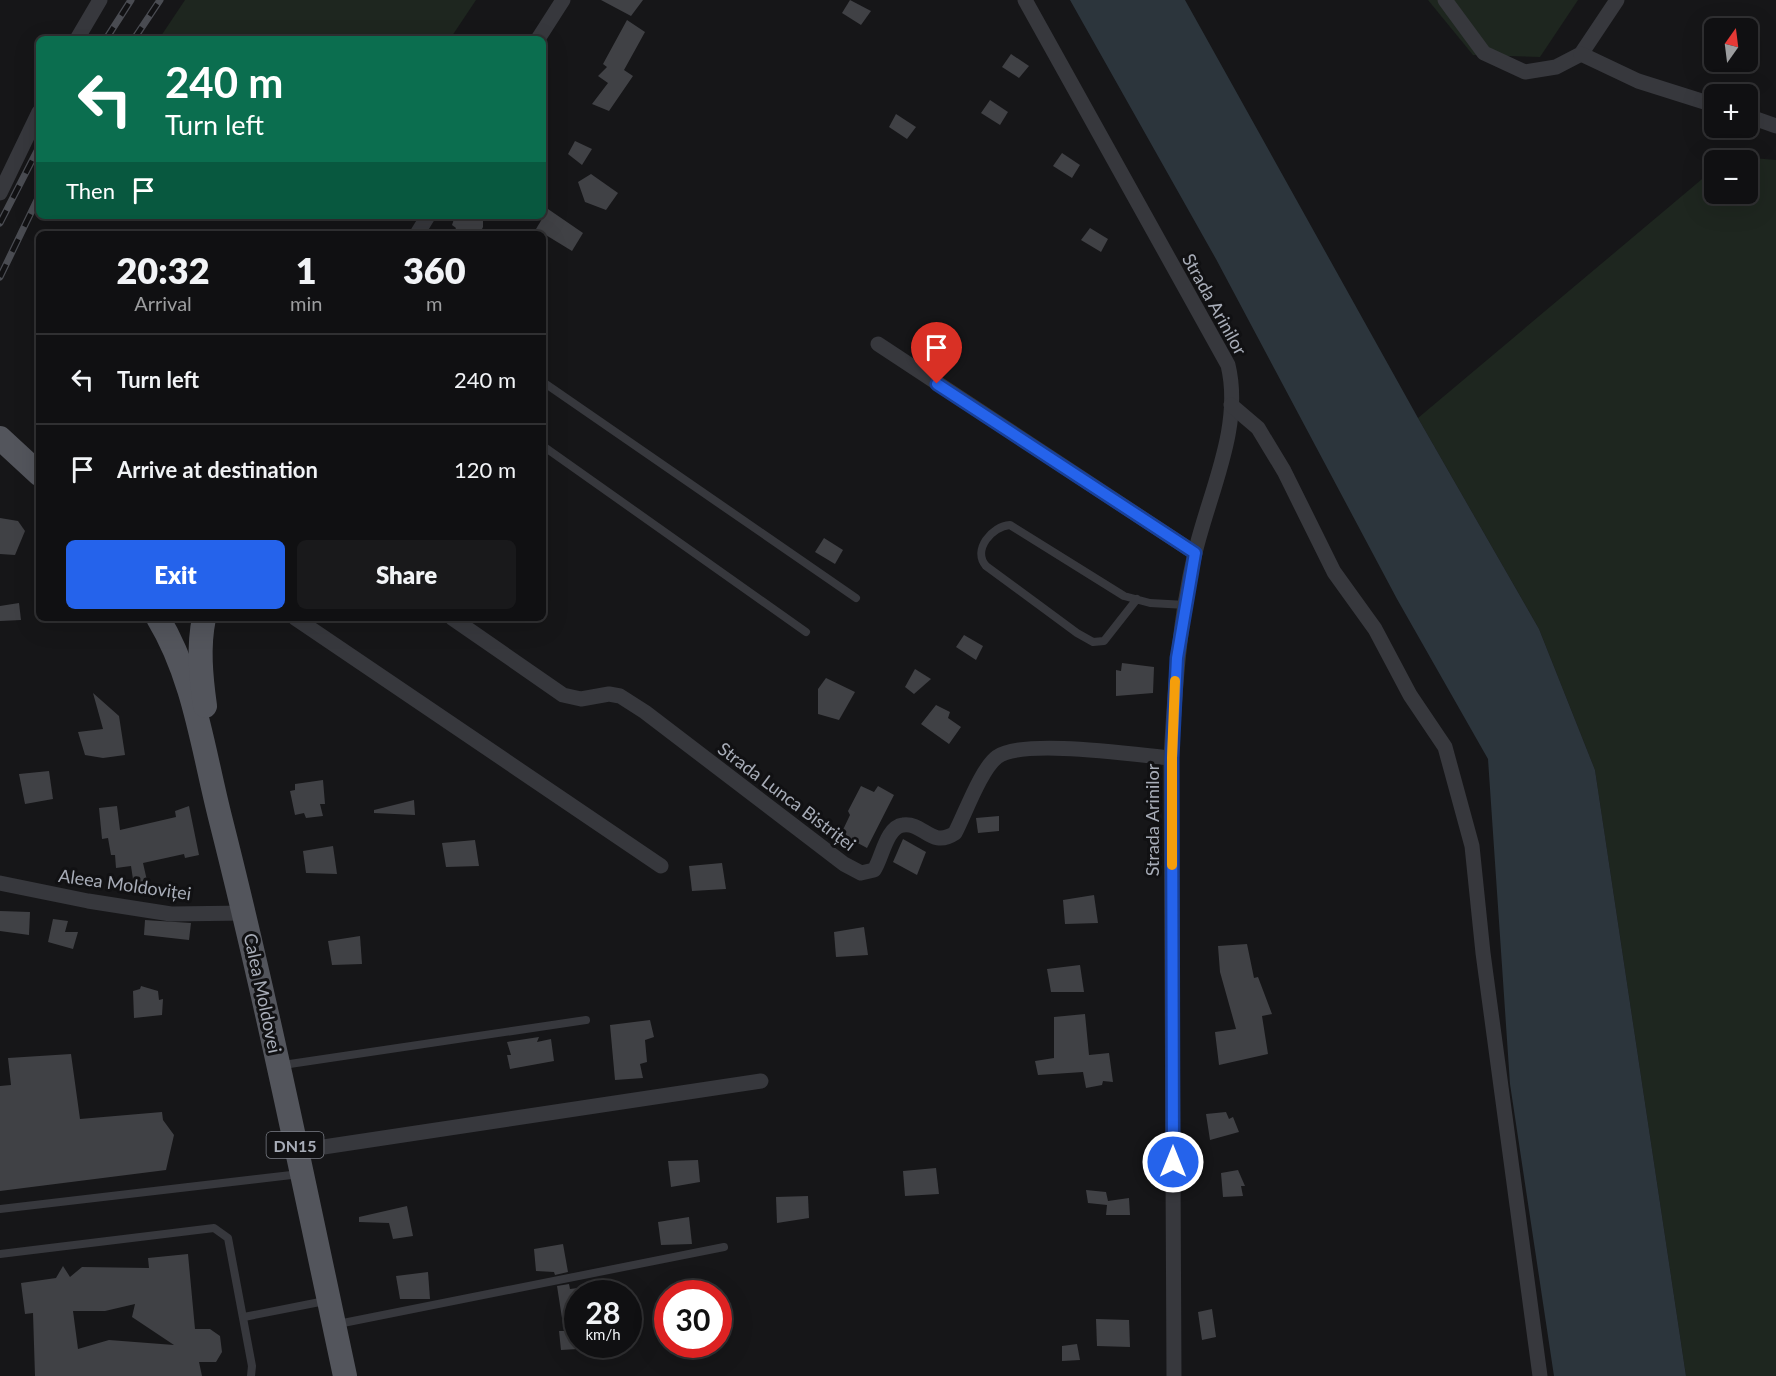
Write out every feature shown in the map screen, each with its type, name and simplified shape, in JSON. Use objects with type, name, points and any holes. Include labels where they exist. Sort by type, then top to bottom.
[{"type":"main road","points":[[0,438],[36,471]]},
{"type":"main road","name":"Calea Moldovei","points":[[160,621],[169,636],[190,694],[246,914],[345,1376]]},
{"type":"main road","points":[[203,621],[201,633],[202,681],[220,816]]},
{"type":"street","points":[[79,36],[100,0]]},
{"type":"street","points":[[540,36],[562,0]]},
{"type":"street","name":"Strada Arinilor","points":[[1025,0],[1228,365],[1233,385],[1229,427],[1195,553],[1177,658],[1172,758],[1174,1376]]},
{"type":"street","points":[[1445,0],[1484,53],[1525,72],[1556,67],[1581,54],[1617,0]]},
{"type":"street","points":[[1581,54],[1638,81],[1704,102]]},
{"type":"street","points":[[0,193],[36,118]]},
{"type":"street","points":[[1758,120],[1776,126]]},
{"type":"street","points":[[878,345],[1195,553]]},
{"type":"street","points":[[1231,405],[1258,428],[1284,471],[1334,573],[1376,629],[1410,695],[1445,747],[1472,846],[1483,953],[1540,1376]]},
{"type":"street","points":[[299,621],[661,866]]},
{"type":"street","name":"Strada Lunca Bistriței","points":[[456,621],[563,695],[581,699],[609,694],[620,696],[645,712],[844,864],[861,873],[874,870],[891,834],[898,826],[905,824],[937,839],[946,839],[955,833],[984,775],[996,757],[1012,750],[1104,751],[1172,758]]},
{"type":"street","name":"Aleea Moldoviței","points":[[0,883],[88,901],[171,914],[246,914]]},
{"type":"street","points":[[299,1162],[761,1081]]},
{"type":"lane","points":[[546,384],[856,598]]},
{"type":"lane","points":[[546,448],[806,632]]},
{"type":"lane","points":[[1137,599],[1104,641],[1093,642],[1077,633],[986,566],[980,559],[980,553],[995,531],[1004,525],[1011,525],[1124,596],[1186,605]]},
{"type":"lane","points":[[278,1066],[586,1020]]},
{"type":"lane","points":[[0,1209],[299,1162]]},
{"type":"lane","points":[[0,1254],[214,1228],[228,1238],[244,1317],[252,1366],[251,1376]]},
{"type":"lane","points":[[334,1325],[724,1247]]},
{"type":"lane","points":[[244,1317],[329,1300]]},
{"type":"shaded area","points":[[185,0],[476,0],[452,36],[161,36]]},
{"type":"shaded area","points":[[1070,0],[1185,0],[1418,418],[1539,629],[1595,770],[1686,1376],[1554,1376],[1510,1084],[1488,759],[1397,599],[1216,259]]},
{"type":"shaded area","points":[[1428,0],[1578,0],[1540,57],[1473,55]]},
{"type":"shaded area","points":[[1758,158],[1776,160],[1776,1376],[1686,1376],[1595,770],[1539,629],[1418,418],[1704,177],[1704,204],[1758,204]]},
{"type":"building","points":[[601,0],[643,0],[631,16]]},
{"type":"building","points":[[850,0],[871,11],[861,25],[842,13]]},
{"type":"building","points":[[627,20],[645,32],[624,70],[633,76],[609,111],[592,104],[608,83],[598,76],[607,67],[603,64]]},
{"type":"building","points":[[1011,54],[1029,66],[1019,78],[1002,67]]},
{"type":"building","points":[[990,100],[1008,112],[1000,125],[981,113]]},
{"type":"building","points":[[896,114],[916,127],[907,139],[889,127]]},
{"type":"building","points":[[575,141],[592,149],[582,165],[568,154]]},
{"type":"building","points":[[1062,153],[1080,165],[1072,178],[1053,166]]},
{"type":"building","points":[[591,174],[618,193],[606,210],[585,202],[578,182]]},
{"type":"building","points":[[548,209],[583,233],[572,251],[546,235],[546,231],[536,229],[542,219],[546,219]]},
{"type":"building","points":[[454,219],[483,219],[481,231],[454,231],[456,228],[452,225]]},
{"type":"building","points":[[1090,228],[1108,239],[1101,252],[1081,240]]},
{"type":"building","points":[[0,518],[18,521],[25,531],[15,555],[0,554]]},
{"type":"building","points":[[824,538],[843,550],[835,564],[815,552]]},
{"type":"building","points":[[19,603],[21,620],[0,621],[0,606]]},
{"type":"building","points":[[964,635],[983,646],[976,660],[956,647]]},
{"type":"building","points":[[1122,663],[1154,667],[1153,693],[1116,696],[1116,670],[1121,671]]},
{"type":"building","points":[[915,669],[931,679],[914,694],[905,687]]},
{"type":"building","points":[[826,678],[855,692],[839,720],[818,714],[818,689]]},
{"type":"building","points":[[93,693],[119,716],[125,755],[103,758],[85,755],[78,732],[103,729]]},
{"type":"building","points":[[936,705],[950,712],[948,718],[961,727],[949,744],[921,724]]},
{"type":"building","points":[[49,771],[53,799],[25,804],[19,774]]},
{"type":"building","points":[[323,780],[325,804],[320,804],[323,816],[306,818],[304,813],[295,815],[290,791],[295,790],[295,784]]},
{"type":"building","points":[[861,786],[874,792],[878,786],[894,795],[867,848],[841,834],[850,815],[848,811]]},
{"type":"building","points":[[414,800],[415,815],[374,813],[374,810]]},
{"type":"building","points":[[117,806],[120,830],[176,817],[175,811],[189,806],[199,855],[185,858],[184,854],[143,863],[148,885],[134,886],[131,866],[116,868],[115,855],[111,855],[108,838],[102,839],[99,808]]},
{"type":"building","points":[[999,816],[999,831],[978,833],[976,818]]},
{"type":"building","points":[[903,839],[926,852],[917,875],[893,862]]},
{"type":"building","points":[[475,840],[479,866],[446,867],[442,843]]},
{"type":"building","points":[[333,846],[337,874],[306,873],[303,851]]},
{"type":"building","points":[[722,863],[726,889],[692,891],[689,866]]},
{"type":"building","points":[[1094,895],[1098,923],[1065,924],[1063,900]]},
{"type":"building","points":[[0,911],[30,912],[29,935],[0,931]]},
{"type":"building","points":[[53,919],[68,921],[65,932],[78,932],[73,949],[48,942]]},
{"type":"building","points":[[145,920],[191,923],[189,940],[144,935]]},
{"type":"building","points":[[864,927],[868,955],[836,957],[834,932]]},
{"type":"building","points":[[360,936],[362,964],[332,965],[328,941]]},
{"type":"building","points":[[1247,944],[1254,978],[1258,977],[1272,1014],[1262,1016],[1268,1054],[1219,1065],[1215,1032],[1236,1029],[1220,972],[1218,946]]},
{"type":"building","points":[[1080,965],[1084,992],[1051,992],[1047,969]]},
{"type":"building","points":[[141,986],[158,991],[159,1000],[163,999],[162,1015],[134,1018],[133,991],[140,989]]},
{"type":"building","points":[[1085,1014],[1089,1055],[1109,1053],[1113,1082],[1103,1081],[1102,1085],[1086,1088],[1083,1072],[1038,1075],[1035,1061],[1054,1058],[1054,1017]]},
{"type":"building","points":[[650,1020],[654,1037],[645,1040],[647,1062],[640,1064],[643,1078],[615,1080],[610,1025]]},
{"type":"building","points":[[539,1037],[537,1042],[551,1039],[554,1061],[510,1069],[507,1055],[511,1055],[507,1042]]},
{"type":"building","points":[[71,1054],[80,1119],[162,1112],[163,1120],[174,1135],[166,1170],[0,1191],[0,1086],[11,1085],[8,1058]]},
{"type":"building","points":[[1226,1112],[1229,1119],[1233,1117],[1239,1132],[1210,1140],[1206,1114]]},
{"type":"building","points":[[698,1160],[700,1182],[671,1187],[668,1161]]},
{"type":"building","points":[[936,1168],[939,1194],[905,1196],[903,1171]]},
{"type":"building","points":[[1238,1170],[1245,1186],[1241,1186],[1243,1196],[1223,1197],[1221,1173]]},
{"type":"building","points":[[1086,1190],[1106,1192],[1108,1201],[1129,1198],[1130,1215],[1106,1215],[1107,1205],[1088,1203]]},
{"type":"building","points":[[808,1196],[809,1218],[777,1223],[776,1197]]},
{"type":"building","points":[[407,1206],[413,1236],[393,1239],[389,1223],[359,1222],[359,1217]]},
{"type":"building","points":[[689,1217],[692,1244],[661,1245],[658,1222]]},
{"type":"building","points":[[563,1244],[568,1272],[555,1275],[554,1272],[536,1271],[534,1249]]},
{"type":"building","points":[[188,1254],[195,1329],[210,1329],[220,1336],[222,1352],[216,1362],[199,1362],[202,1376],[35,1376],[33,1313],[25,1314],[21,1283],[56,1278],[63,1266],[70,1277],[82,1267],[149,1268],[148,1258]],"holes":[[[135,1304],[132,1317],[174,1345],[109,1340],[78,1349],[73,1311],[105,1311]]]},
{"type":"building","points":[[428,1272],[430,1299],[400,1299],[396,1276]]},
{"type":"building","points":[[564,1285],[564,1331],[557,1286]]},
{"type":"building","points":[[1212,1309],[1216,1337],[1202,1340],[1198,1312]]},
{"type":"building","points":[[1096,1319],[1129,1320],[1130,1347],[1097,1346]]},
{"type":"building","points":[[559,1331],[564,1331],[564,1350],[561,1350]]},
{"type":"building","points":[[1077,1344],[1080,1360],[1062,1361],[1062,1346]]},
{"type":"railway","points":[[108,36],[131,0]]},
{"type":"railway","points":[[136,36],[160,0]]},
{"type":"railway","points":[[0,223],[36,153]]},
{"type":"railway","points":[[0,277],[36,202]]},
{"type":"slow traffic","points":[[1172,865],[1175,681]]},
{"type":"route","points":[[937,384],[1195,553],[1177,658],[1172,758],[1173,1162]]}]
